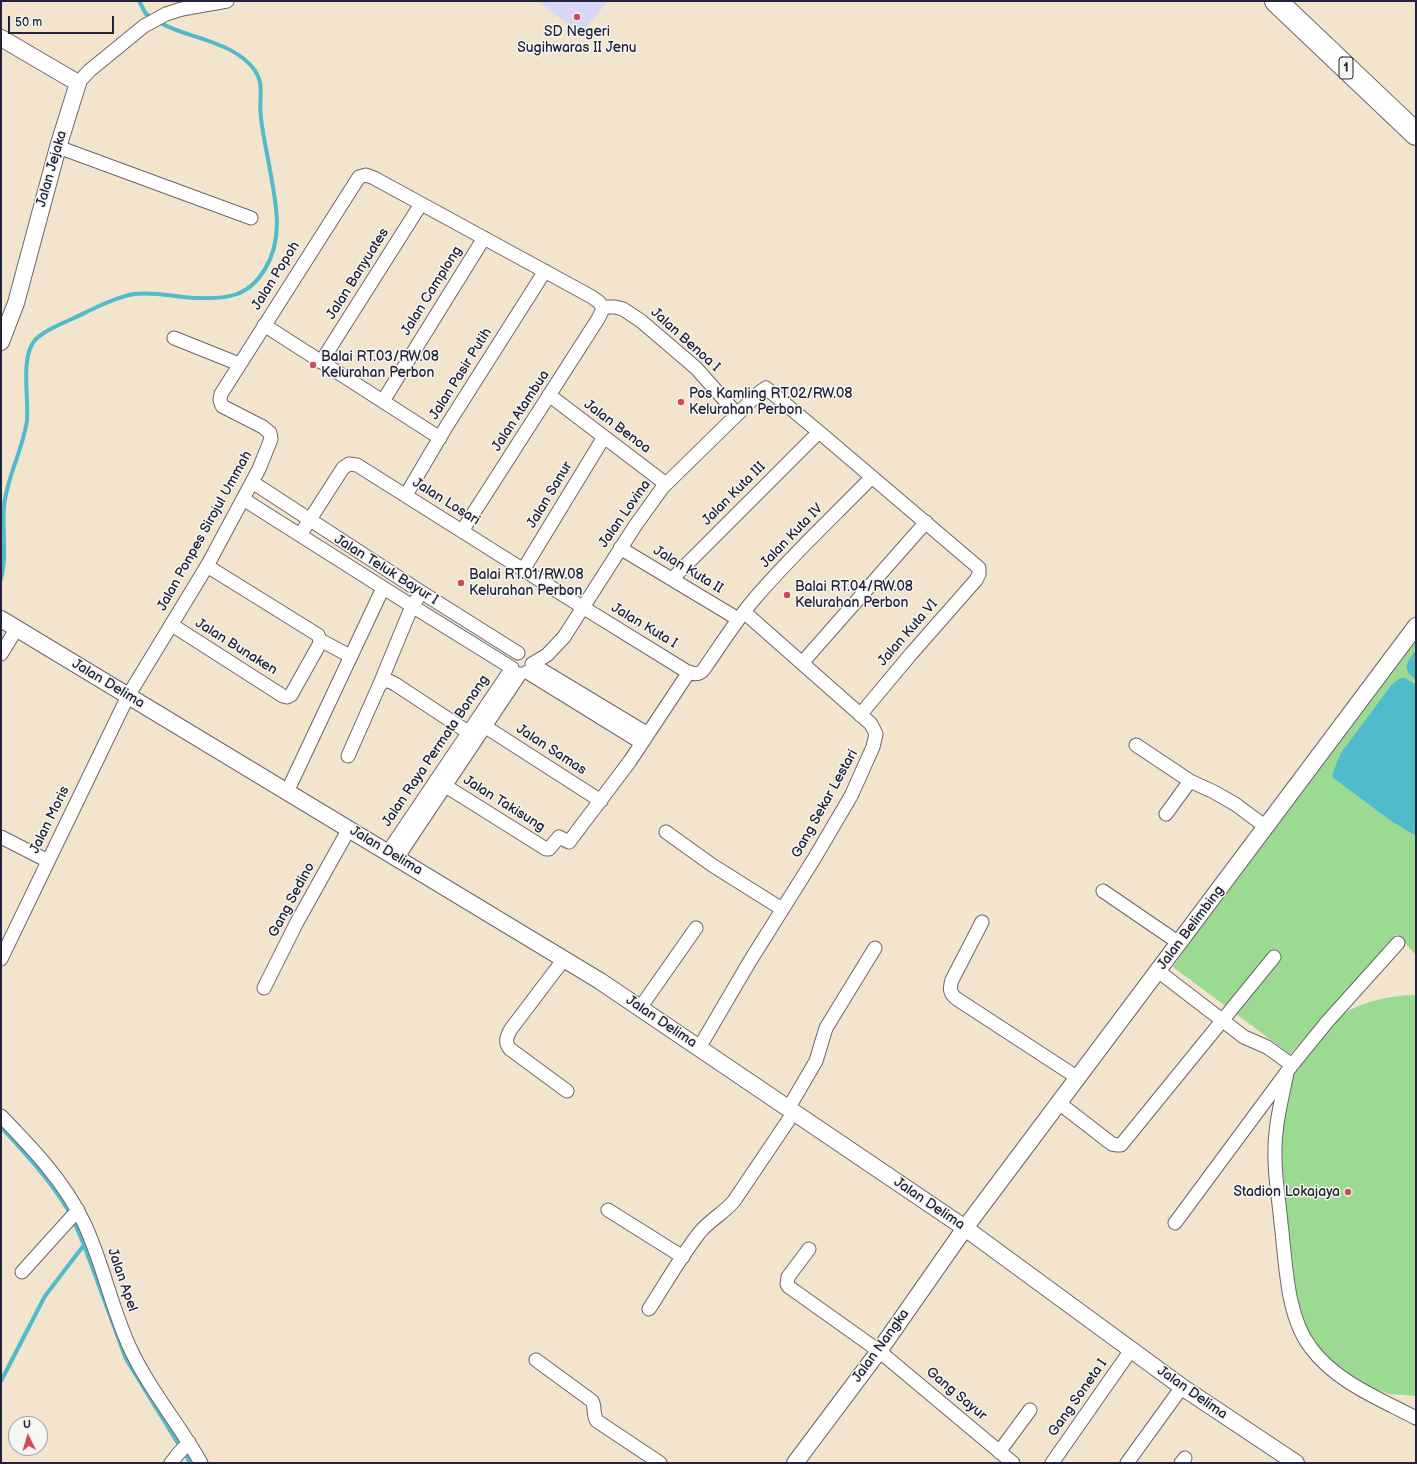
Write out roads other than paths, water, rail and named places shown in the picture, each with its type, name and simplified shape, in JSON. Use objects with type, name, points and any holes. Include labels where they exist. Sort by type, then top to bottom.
[{"type":"highway","name":"1","points":[[1276,1],[1416,134]]},
{"type":"street","points":[[1,38],[78,83],[89,71],[144,26],[166,14],[198,5],[226,1]]},
{"type":"street","name":"Jalan Jejaka","points":[[1,342],[22,282],[58,146],[78,83]]},
{"type":"street","points":[[58,146],[250,218]]},
{"type":"street","name":"Jalan Popoh","points":[[220,398],[222,391],[359,177],[363,175],[374,178],[421,204]]},
{"type":"street","points":[[421,204],[545,271],[599,302],[602,306]]},
{"type":"street","name":"Jalan Banyuates","points":[[321,362],[421,204]]},
{"type":"street","name":"Jalan Camplong","points":[[383,401],[484,238]]},
{"type":"street","name":"Jalan Pasir Putih","points":[[406,495],[545,271]]},
{"type":"street","name":"Jalan Atambua","points":[[462,531],[598,319],[602,311],[602,306]]},
{"type":"street","name":"Jalan Benoa I","points":[[602,306],[623,309],[641,321],[696,368],[737,414]]},
{"type":"street","points":[[264,325],[440,438]]},
{"type":"street","points":[[174,338],[239,364]]},
{"type":"street","name":"Jalan Lovina","points":[[522,669],[547,655],[558,644],[584,608],[620,548],[655,496],[760,392],[764,389],[769,390],[819,432]]},
{"type":"street","name":"Jalan Benoa","points":[[549,395],[666,484]]},
{"type":"street","name":"Jalan Ponpes Sirojul Ummah","points":[[128,696],[207,566],[244,499],[270,443],[270,434],[263,427],[224,407],[221,404],[220,398]]},
{"type":"street","points":[[802,662],[926,522],[819,432]]},
{"type":"street","name":"Jalan Kuta III","points":[[672,579],[819,432]]},
{"type":"street","name":"Jalan Sanur","points":[[523,570],[604,437]]},
{"type":"street","name":"Jalan Losari","points":[[310,520],[343,468],[349,464],[362,467],[584,608]]},
{"type":"street","name":"Jalan Kuta IV","points":[[688,672],[695,674],[702,672],[741,616],[775,576],[872,477]]},
{"type":"street","name":"Jalan Teluk Bayur I","points":[[244,499],[412,606],[522,669],[531,658],[525,653],[518,653],[421,592],[252,482]]},
{"type":"street","points":[[300,535],[310,520]]},
{"type":"street","name":"Jalan Kuta VI","points":[[860,715],[976,580],[980,572],[976,564],[926,522]]},
{"type":"street","name":"Jalan Kuta II","points":[[620,548],[672,579],[741,616],[802,662],[860,715]]},
{"type":"street","points":[[361,574],[370,559]]},
{"type":"street","points":[[207,566],[350,656]]},
{"type":"street","points":[[287,792],[383,588]]},
{"type":"street","points":[[348,756],[412,606],[421,592]]},
{"type":"street","name":"Jalan Kuta I","points":[[584,608],[688,672]]},
{"type":"street","name":"Jalan Delima","points":[[1,619],[564,959],[640,1008],[965,1228],[1182,1387],[1294,1463]]},
{"type":"street","name":"Jalan Bunaken","points":[[172,625],[283,696],[287,697],[291,695],[319,645],[318,637]]},
{"type":"street","name":"Jalan Belimbing","points":[[965,1228],[1416,626]]},
{"type":"street","points":[[1,654],[17,628]]},
{"type":"street","points":[[518,653],[512,657],[511,664],[645,739]]},
{"type":"street","name":"Jalan Raya Permata Bonang","points":[[393,855],[480,723],[522,669]]},
{"type":"street","points":[[601,801],[645,739],[688,672]]},
{"type":"street","points":[[378,686],[384,681],[391,682],[472,735]]},
{"type":"street","name":"Jalan Moris","points":[[1,959],[128,696]]},
{"type":"street","name":"Gang Sekar Lestari","points":[[700,1048],[750,961],[840,816],[870,756],[876,734],[871,724],[860,715]]},
{"type":"street","name":"Jalan Samas","points":[[480,723],[601,801]]},
{"type":"street","points":[[1136,745],[1190,781],[1230,801],[1266,827]]},
{"type":"street","points":[[1166,814],[1190,781]]},
{"type":"street","name":"Jalan Takisung","points":[[440,783],[547,850],[559,837],[568,842],[571,841],[601,801]]},
{"type":"street","name":"Gang Sedino","points":[[264,988],[297,922],[349,829]]},
{"type":"street","points":[[666,832],[750,890],[782,909]]},
{"type":"street","points":[[1,838],[48,861]]},
{"type":"street","points":[[1102,891],[1179,943]]},
{"type":"street","points":[[982,922],[952,980],[950,988],[952,994],[957,999],[1078,1078]]},
{"type":"street","points":[[640,1008],[696,928]]},
{"type":"street","points":[[1175,1223],[1327,1022],[1398,943]]},
{"type":"street","points":[[649,1309],[706,1225],[724,1212],[734,1201],[791,1111],[816,1060],[820,1050],[821,1039],[826,1028],[875,948]]},
{"type":"street","points":[[1059,1102],[1112,1144],[1121,1145],[1274,957]]},
{"type":"street","points":[[564,959],[511,1029],[506,1043],[510,1049],[567,1091]]},
{"type":"street","points":[[1158,971],[1248,1039],[1267,1047],[1290,1069]]},
{"type":"street","points":[[1290,1069],[1276,1131],[1275,1162],[1291,1298],[1300,1331],[1310,1348],[1331,1370],[1352,1384],[1416,1418]]},
{"type":"street","name":"Jalan Apel","points":[[1,1116],[56,1177],[78,1210],[90,1238],[130,1349],[147,1379],[189,1442],[201,1463]]},
{"type":"street","points":[[22,1272],[78,1210]]},
{"type":"street","points":[[608,1210],[683,1257]]},
{"type":"street","name":"Jalan Nangka","points":[[795,1463],[879,1351],[965,1228]]},
{"type":"street","name":"Gang Sayur","points":[[809,1249],[788,1277],[788,1287],[879,1351],[1013,1463]]},
{"type":"street","name":"Gang Soneta I","points":[[1052,1463],[1131,1350]]},
{"type":"street","points":[[536,1360],[592,1401],[594,1405],[594,1416],[597,1421],[660,1463]]},
{"type":"street","points":[[1127,1463],[1182,1387]]},
{"type":"street","points":[[999,1452],[1030,1410]]},
{"type":"street","points":[[171,1463],[189,1442]]},
{"type":"water","points":[[1416,650],[1416,680],[1408,673],[1407,665]]},
{"type":"water","points":[[1400,678],[1405,678],[1416,684],[1416,836],[1391,821],[1333,778],[1332,775],[1340,754],[1392,684]]},
{"type":"waterway","points":[[139,1],[146,14],[153,18]]},
{"type":"waterway","points":[[1,579],[4,561],[4,506],[8,484],[25,431],[27,420],[26,367],[30,348],[35,340],[43,333],[111,301],[134,294],[150,293],[191,298],[220,298],[237,294],[252,285],[259,278],[271,257],[275,245],[277,233],[276,208],[262,125],[260,109],[261,86],[258,75],[244,59],[232,51],[173,29],[159,22]]},
{"type":"waterway","points":[[1,1127],[45,1177],[68,1210]]},
{"type":"waterway","points":[[75,1224],[126,1359],[179,1445]]},
{"type":"waterway","points":[[1,1381],[45,1296],[84,1245]]},
{"type":"waterway","points":[[185,1453],[190,1463]]},
{"type":"place","name":"SD Negeri Sugihwaras II Jenu","points":[[577,17]]},
{"type":"place","name":"Balai RT.03/RW.08 Kelurahan Perbon","points":[[313,365]]},
{"type":"place","name":"Pos Kamling RT.02/RW.08 Kelurahan Perbon","points":[[681,402]]},
{"type":"place","name":"Balai RT.01/RW.08 Kelurahan Perbon","points":[[461,583]]},
{"type":"place","name":"Balai RT.04/RW.08 Kelurahan Perbon","points":[[787,595]]},
{"type":"place","name":"Stadion Lokajaya","points":[[1348,1192]]}]
